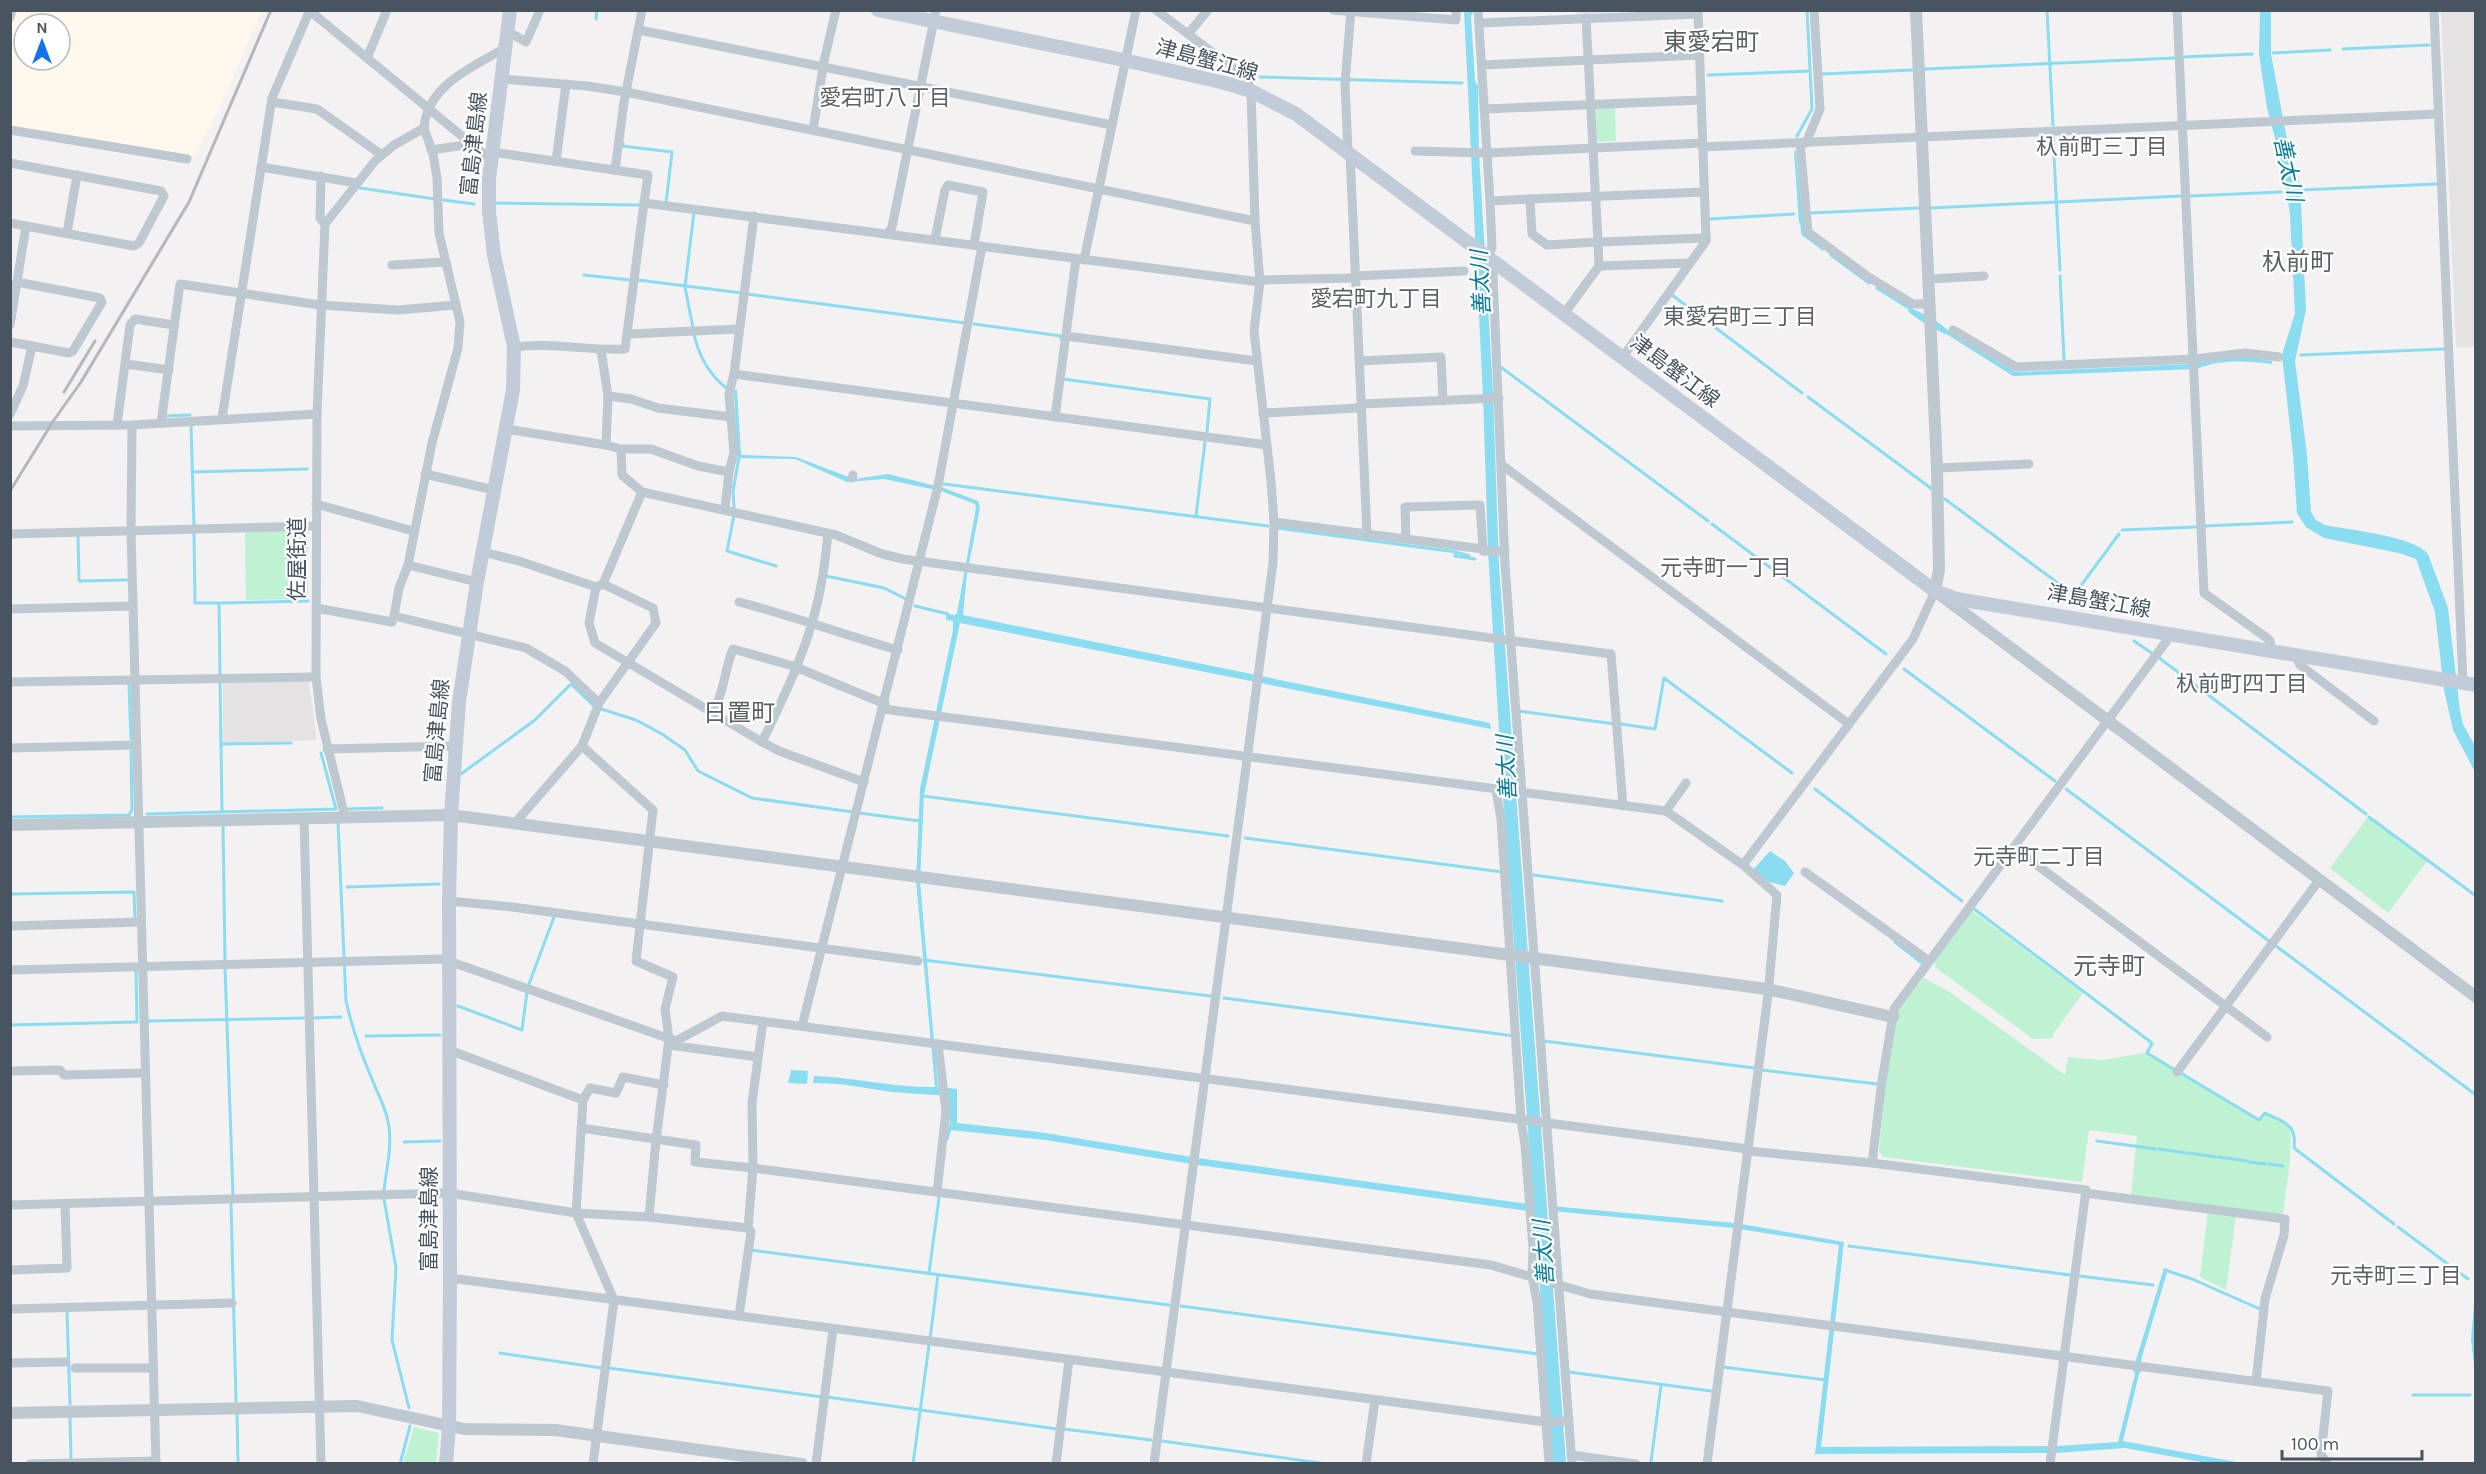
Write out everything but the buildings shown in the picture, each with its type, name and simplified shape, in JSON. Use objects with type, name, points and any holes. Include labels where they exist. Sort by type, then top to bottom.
[{"type":"main road","name":"富島津島線","points":[[446,1464],[449,1427],[448,960],[451,815],[455,746],[469,634],[513,390],[514,347],[494,255],[490,223],[489,179],[510,10]]},
{"type":"main road","name":"津島蟹江線","points":[[878,10],[935,17],[1251,91],[1296,114],[1935,591],[1957,599],[2466,684]]},
{"type":"street","points":[[10,16],[12,10]]},
{"type":"street","points":[[367,58],[387,10]]},
{"type":"street","points":[[507,31],[526,42],[540,10]]},
{"type":"street","points":[[615,170],[626,92],[642,10]]},
{"type":"street","points":[[813,130],[836,10]]},
{"type":"street","points":[[1055,417],[1080,259],[1098,189],[1136,10]]},
{"type":"street","points":[[1154,1464],[1273,563],[1274,522],[1254,331],[1260,281],[1255,220],[1251,91],[1248,79],[1156,10]]},
{"type":"street","points":[[1188,34],[1208,10]]},
{"type":"street","points":[[1333,10],[1456,20],[1456,10]]},
{"type":"street","points":[[1478,10],[1485,108],[1485,152],[1490,201],[1502,465],[1503,551],[1554,1214],[1567,1421],[1572,1459],[1635,1464]]},
{"type":"street","points":[[1814,10],[1820,109],[1803,143],[1808,232],[1867,276],[1913,304],[1930,306]]},
{"type":"street","points":[[1743,866],[1912,639],[1935,591],[1939,570],[1937,468],[1916,10]]},
{"type":"street","points":[[2177,10],[2204,592],[2267,638],[2270,641],[2271,651]]},
{"type":"street","points":[[2434,10],[2466,684]]},
{"type":"street","points":[[222,418],[272,102],[310,11],[428,109],[491,156],[556,161],[648,175],[625,349],[601,350],[532,344],[514,347]]},
{"type":"street","points":[[1351,11],[1346,79],[1367,534]]},
{"type":"street","points":[[1480,23],[1698,12],[1706,241],[1622,358]]},
{"type":"street","points":[[888,233],[892,227],[935,17]]},
{"type":"street","points":[[1564,314],[1599,266],[1586,18]]},
{"type":"street","points":[[639,30],[1112,125]]},
{"type":"street","points":[[316,608],[392,622],[399,588],[408,565],[413,531],[440,411],[458,348],[460,321],[440,233],[437,178],[424,128],[428,109],[448,82],[505,48]]},
{"type":"street","points":[[1482,64],[1700,55]]},
{"type":"street","points":[[501,79],[626,92],[1255,220]]},
{"type":"street","points":[[556,161],[566,84]]},
{"type":"street","points":[[1485,108],[1701,100]]},
{"type":"street","points":[[272,102],[317,109],[382,155]]},
{"type":"street","points":[[1415,151],[1485,152],[1803,143],[2438,114]]},
{"type":"street","points":[[325,224],[382,155],[424,128]]},
{"type":"street","points":[[10,130],[187,159]]},
{"type":"street","points":[[431,150],[472,144]]},
{"type":"street","points":[[10,163],[161,191],[164,196],[139,243],[134,246],[10,223]]},
{"type":"street","points":[[261,167],[357,183]]},
{"type":"street","points":[[67,233],[77,175]]},
{"type":"street","name":"佐屋街道","points":[[321,176],[320,218],[325,224],[317,414],[316,677],[327,749],[345,817]]},
{"type":"street","points":[[801,1026],[938,488],[954,404],[978,246],[983,192],[948,185],[935,239]]},
{"type":"street","points":[[1490,201],[1704,192]]},
{"type":"street","points":[[1530,199],[1532,234],[1547,245],[1706,238]]},
{"type":"street","points":[[644,203],[1260,281],[1464,271]]},
{"type":"street","points":[[725,509],[729,472],[737,452],[731,417],[730,390],[754,216]]},
{"type":"street","points":[[10,325],[26,226]]},
{"type":"street","points":[[392,266],[446,262]]},
{"type":"street","points":[[1599,266],[1690,263]]},
{"type":"street","points":[[1929,279],[1984,276]]},
{"type":"street","points":[[10,342],[69,353],[73,351],[102,302],[100,298],[17,282]]},
{"type":"street","points":[[161,423],[180,284],[320,305],[398,310],[456,305]]},
{"type":"street","points":[[117,425],[130,325],[135,319],[174,325]]},
{"type":"street","points":[[628,334],[739,329]]},
{"type":"street","points":[[1953,330],[2016,367],[2194,360],[2245,353],[2279,357]]},
{"type":"street","points":[[1066,336],[1257,361]]},
{"type":"street","points":[[10,414],[23,386],[32,346]]},
{"type":"street","points":[[601,350],[608,396],[606,445]]},
{"type":"street","points":[[1359,361],[1441,357],[1443,401]]},
{"type":"street","points":[[126,364],[169,370]]},
{"type":"street","points":[[734,374],[1267,445]]},
{"type":"street","points":[[608,396],[631,399],[658,408],[731,417]]},
{"type":"street","points":[[1263,413],[1358,408],[1361,404],[1498,398]]},
{"type":"street","points":[[10,426],[132,425],[317,414]]},
{"type":"street","points":[[30,1464],[156,1462],[131,531],[132,425]]},
{"type":"street","points":[[506,429],[606,445],[621,450],[651,449],[698,466],[729,472]]},
{"type":"street","points":[[621,450],[622,475],[642,492],[828,534],[882,554],[920,562],[1611,654],[1623,806]]},
{"type":"street","points":[[1937,468],[2029,464]]},
{"type":"street","points":[[1502,465],[1849,724]]},
{"type":"street","points":[[425,474],[494,490]]},
{"type":"street","points":[[642,492],[600,585],[589,623],[595,643],[712,715],[779,751],[864,782]]},
{"type":"street","points":[[316,504],[413,531]]},
{"type":"street","points":[[1274,522],[1483,549],[1480,505],[1405,507],[1406,539]]},
{"type":"street","points":[[10,534],[316,526]]},
{"type":"street","points":[[762,742],[784,698],[812,622],[822,581],[828,534]]},
{"type":"street","points":[[1484,551],[1503,551]]},
{"type":"street","points":[[483,552],[600,585],[653,608],[656,623],[599,703],[582,746],[515,823]]},
{"type":"street","points":[[408,565],[477,582]]},
{"type":"street","points":[[1935,591],[2475,997]]},
{"type":"street","points":[[739,602],[812,622],[848,636],[898,650]]},
{"type":"street","points":[[10,609],[133,606]]},
{"type":"street","points":[[394,616],[526,648],[565,671],[599,703]]},
{"type":"street","points":[[1872,1163],[1894,1009],[2171,635]]},
{"type":"street","points":[[712,715],[721,700],[725,668],[733,649],[795,668],[884,706],[938,716],[1666,811],[1743,866],[1777,895],[1740,1222],[1707,1464]]},
{"type":"street","points":[[2295,655],[2300,665],[2374,722]]},
{"type":"street","points":[[10,682],[316,677]]},
{"type":"street","points":[[10,748],[137,745]]},
{"type":"street","points":[[327,749],[455,746]]},
{"type":"street","points":[[582,746],[653,810],[636,961],[673,977],[665,1009],[669,1042],[649,1217]]},
{"type":"street","points":[[1666,811],[1686,783]]},
{"type":"street","points":[[1497,790],[1549,1464]]},
{"type":"street","points":[[10,825],[451,815],[1767,989],[1893,1017]]},
{"type":"street","points":[[304,818],[321,1464]]},
{"type":"street","points":[[2014,848],[2267,1037]]},
{"type":"street","points":[[1805,872],[1929,961]]},
{"type":"street","points":[[2177,1072],[2320,879]]},
{"type":"street","points":[[449,901],[918,961]]},
{"type":"street","points":[[10,926],[141,922]]},
{"type":"street","points":[[10,970],[448,960],[669,1042],[758,1057]]},
{"type":"street","points":[[669,1042],[676,1041],[722,1016],[1741,1148],[1748,1151],[1872,1163],[2086,1190],[2050,1461]]},
{"type":"street","points":[[739,1316],[751,1232],[748,1228],[753,1168],[752,1103],[763,1021]]},
{"type":"street","points":[[933,1043],[946,1111],[937,1192]]},
{"type":"street","points":[[449,1050],[583,1100]]},
{"type":"street","points":[[10,1071],[60,1070],[64,1075],[145,1073]]},
{"type":"street","points":[[593,1464],[614,1300],[576,1213],[583,1100],[590,1088],[616,1093],[623,1077],[664,1085]]},
{"type":"street","points":[[581,1128],[696,1145],[695,1162],[1491,1265],[1590,1294],[2328,1391],[2321,1454],[2326,1464]]},
{"type":"street","points":[[10,1205],[449,1193],[576,1213],[649,1217],[748,1228]]},
{"type":"street","points":[[2085,1193],[2285,1219],[2284,1235],[2265,1299],[2256,1382]]},
{"type":"street","points":[[10,1269],[67,1268],[65,1204]]},
{"type":"street","points":[[450,1278],[1375,1400],[1547,1422],[1567,1421]]},
{"type":"street","points":[[10,1309],[232,1303]]},
{"type":"street","points":[[816,1464],[833,1329]]},
{"type":"street","points":[[1056,1464],[1070,1360]]},
{"type":"street","points":[[10,1363],[66,1362]]},
{"type":"street","points":[[75,1368],[153,1368]]},
{"type":"street","points":[[1366,1464],[1375,1400]]},
{"type":"street","points":[[10,1413],[320,1406],[374,1408],[449,1427],[489,1431],[555,1430],[802,1464]]},
{"type":"shaded area","points":[[1644,10],[1576,15],[1576,11]]},
{"type":"shaded area","points":[[10,11],[262,11],[214,120],[194,156],[11,126]]},
{"type":"shaded area","points":[[2441,11],[2475,11],[2475,347],[2456,347]]},
{"type":"shaded area","points":[[223,682],[309,682],[317,740],[223,743]]},
{"type":"green space","points":[[1615,105],[1616,141],[1599,142],[1596,109],[1599,106]]},
{"type":"green space","points":[[245,531],[308,531],[308,599],[246,600]]},
{"type":"green space","points":[[2368,817],[2427,861],[2388,913],[2330,868]]},
{"type":"green space","points":[[1971,910],[2083,993],[2053,1034],[2053,1038],[2033,1039],[1935,967],[1935,961]]},
{"type":"green space","points":[[1924,978],[1948,991],[2065,1075],[2068,1057],[2102,1060],[2145,1053],[2259,1120],[2265,1114],[2290,1126],[2290,1159],[2283,1214],[2281,1216],[2131,1195],[2137,1136],[2089,1130],[2082,1182],[1883,1157],[1879,1151],[1887,1070],[1898,1010]]},
{"type":"green space","points":[[2208,1211],[2236,1215],[2226,1290],[2200,1277]]},
{"type":"green space","points":[[414,1427],[439,1433],[436,1463],[403,1463]]},
{"type":"water","name":"善太川","points":[[1464,11],[1474,11],[1471,16],[1475,81],[1478,86],[1479,153],[1493,392],[1499,567],[1566,1463],[1553,1463],[1503,796],[1488,550],[1483,396]]},
{"type":"water","name":"善太川","points":[[2260,11],[2271,11],[2271,54],[2287,140],[2299,181],[2306,310],[2295,361],[2307,455],[2311,512],[2316,520],[2325,525],[2396,538],[2421,548],[2428,554],[2448,608],[2460,711],[2463,724],[2475,746],[2475,772],[2453,730],[2444,690],[2435,612],[2416,559],[2399,553],[2324,538],[2306,527],[2297,513],[2282,355],[2295,313],[2290,215],[2284,172],[2267,108],[2259,54]]},
{"type":"water","points":[[1794,151],[1796,151],[1803,223],[1799,223]]},
{"type":"water","points":[[1910,308],[1932,318],[1951,333],[2015,372],[2190,364],[2245,357],[2272,361],[2272,364],[2234,362],[2197,369],[2013,376],[1948,335],[1921,321],[1908,311]]},
{"type":"water","points":[[727,388],[737,390],[741,455],[796,457],[854,479],[888,474],[944,488],[978,501],[980,508],[967,574],[963,615],[1490,723],[1491,729],[960,623],[924,795],[920,881],[938,1087],[957,1089],[957,1123],[1039,1132],[1198,1158],[1527,1204],[1528,1211],[1198,1165],[1046,1140],[950,1130],[949,1096],[813,1083],[814,1076],[935,1087],[916,881],[920,789],[953,630],[953,621],[946,620],[946,614],[955,615],[957,613],[976,508],[975,504],[941,491],[884,479],[847,482],[795,459],[738,458],[734,393]]},
{"type":"water","points":[[1770,851],[1785,861],[1794,873],[1785,886],[1769,882],[1753,870]]},
{"type":"water","points":[[791,1070],[808,1071],[807,1084],[788,1083]]},
{"type":"water","points":[[1551,1206],[1735,1223],[1844,1242],[1821,1447],[2057,1446],[2118,1442],[2135,1374],[2133,1370],[2164,1268],[2168,1269],[2141,1360],[2142,1370],[2139,1374],[2123,1441],[2242,1463],[2207,1463],[2125,1448],[2056,1453],[1815,1454],[1839,1245],[1734,1228],[1551,1211]]},
{"type":"water","points":[[2475,1293],[2475,1374],[2471,1339]]},
{"type":"waterway","points":[[596,19],[597,10]]},
{"type":"waterway","points":[[1797,136],[1812,109],[1807,10]]},
{"type":"waterway","points":[[2047,10],[2053,125]]},
{"type":"waterway","points":[[2343,49],[2429,45]]},
{"type":"waterway","points":[[2273,53],[2330,50]]},
{"type":"waterway","points":[[2183,57],[2252,54]]},
{"type":"waterway","points":[[1925,69],[2175,58]]},
{"type":"waterway","points":[[1822,74],[1912,70]]},
{"type":"waterway","points":[[1708,75],[1810,71]]},
{"type":"waterway","points":[[1260,77],[1462,83]]},
{"type":"waterway","points":[[2053,137],[2060,270]]},
{"type":"waterway","points":[[623,143],[622,146],[672,152],[666,203]]},
{"type":"waterway","name":"善太川","points":[[2301,190],[2436,184]]},
{"type":"waterway","points":[[360,188],[435,199]]},
{"type":"waterway","name":"善太川","points":[[2190,196],[2281,192]]},
{"type":"waterway","points":[[1930,208],[2182,196]]},
{"type":"waterway","points":[[443,200],[474,204]]},
{"type":"waterway","points":[[493,203],[640,205]]},
{"type":"waterway","points":[[1810,213],[1919,208]]},
{"type":"waterway","points":[[693,328],[685,287],[694,212]]},
{"type":"waterway","points":[[1710,219],[1794,214]]},
{"type":"waterway","points":[[1801,218],[1803,234],[1823,249]]},
{"type":"waterway","points":[[1831,255],[1869,283]]},
{"type":"waterway","points":[[584,275],[630,280]]},
{"type":"waterway","points":[[2060,276],[2064,359]]},
{"type":"waterway","points":[[638,280],[742,293]]},
{"type":"waterway","points":[[1877,288],[1912,310]]},
{"type":"waterway","points":[[747,294],[965,323]]},
{"type":"waterway","points":[[1671,294],[1702,318]]},
{"type":"waterway","points":[[1708,322],[1802,393]]},
{"type":"waterway","points":[[974,324],[1061,336],[1061,339]]},
{"type":"waterway","points":[[694,334],[698,349],[706,364],[728,389]]},
{"type":"waterway","points":[[2301,355],[2443,349]]},
{"type":"waterway","points":[[1502,368],[1708,521]]},
{"type":"waterway","points":[[1063,379],[1210,399],[1207,431]]},
{"type":"waterway","points":[[1808,397],[1932,489]]},
{"type":"waterway","points":[[165,416],[190,415]]},
{"type":"waterway","points":[[191,425],[194,526]]},
{"type":"waterway","points":[[1196,516],[1205,442]]},
{"type":"waterway","points":[[734,507],[733,491],[739,457]]},
{"type":"waterway","points":[[192,472],[307,469]]},
{"type":"waterway","points":[[944,484],[1268,526]]},
{"type":"waterway","points":[[1945,499],[2094,610]]},
{"type":"waterway","points":[[734,515],[727,551],[776,566]]},
{"type":"waterway","points":[[2205,526],[2292,522]]},
{"type":"waterway","points":[[1712,524],[1886,654]]},
{"type":"waterway","points":[[2122,530],[2196,527]]},
{"type":"waterway","points":[[1278,528],[1456,552],[1455,556],[1475,559]]},
{"type":"waterway","points":[[194,532],[195,603],[219,603],[220,675]]},
{"type":"waterway","points":[[2074,595],[2119,534]]},
{"type":"waterway","points":[[78,535],[79,581],[127,580]]},
{"type":"waterway","points":[[1456,552],[1469,556]]},
{"type":"waterway","points":[[826,576],[884,588],[906,599]]},
{"type":"waterway","points":[[221,603],[308,601]]},
{"type":"waterway","points":[[915,606],[948,614]]},
{"type":"waterway","points":[[2134,641],[2153,654]]},
{"type":"waterway","points":[[2158,657],[2366,814]]},
{"type":"waterway","points":[[1904,669],[2055,781]]},
{"type":"waterway","points":[[1621,724],[1655,729],[1664,678],[1792,773]]},
{"type":"waterway","points":[[220,681],[222,811]]},
{"type":"waterway","points":[[129,684],[131,739]]},
{"type":"waterway","points":[[461,774],[535,720],[571,684],[594,706]]},
{"type":"waterway","points":[[601,709],[636,720],[662,734],[685,750],[698,771],[752,798],[853,812]]},
{"type":"waterway","points":[[1519,711],[1615,724]]},
{"type":"waterway","points":[[221,744],[291,743]]},
{"type":"waterway","points":[[10,817],[129,815],[132,810],[131,751]]},
{"type":"waterway","points":[[147,814],[336,809],[321,753]]},
{"type":"waterway","points":[[1815,789],[1962,901]]},
{"type":"waterway","points":[[2066,789],[2269,941]]},
{"type":"waterway","points":[[923,796],[1228,836]]},
{"type":"waterway","points":[[348,809],[382,808]]},
{"type":"waterway","points":[[859,813],[920,821]]},
{"type":"waterway","points":[[2369,817],[2476,896]]},
{"type":"waterway","points":[[338,822],[346,1001],[368,1070],[388,1120],[390,1143],[384,1191]]},
{"type":"waterway","points":[[223,825],[225,961]]},
{"type":"waterway","points":[[1245,838],[1502,872]]},
{"type":"waterway","points":[[1534,875],[1722,901]]},
{"type":"waterway","points":[[347,887],[439,884]]},
{"type":"waterway","points":[[10,894],[134,892],[135,919]]},
{"type":"waterway","points":[[1974,909],[2152,1043],[2147,1053],[2175,1070]]},
{"type":"waterway","points":[[529,984],[554,917]]},
{"type":"waterway","points":[[1895,942],[1922,963]]},
{"type":"waterway","points":[[2276,946],[2476,1095]]},
{"type":"waterway","points":[[924,960],[1210,996]]},
{"type":"waterway","points":[[225,967],[233,1196]]},
{"type":"waterway","points":[[10,1025],[137,1022],[136,968]]},
{"type":"waterway","points":[[458,1006],[522,1030],[527,992]]},
{"type":"waterway","points":[[1224,998],[1514,1036]]},
{"type":"waterway","points":[[312,1018],[341,1017]]},
{"type":"waterway","points":[[148,1021],[308,1018]]},
{"type":"waterway","points":[[366,1036],[440,1035]]},
{"type":"waterway","points":[[1544,1041],[1754,1068]]},
{"type":"waterway","points":[[1762,1070],[1877,1084]]},
{"type":"waterway","points":[[2179,1072],[2259,1120],[2265,1113],[2288,1125],[2293,1133],[2294,1148],[2394,1224]]},
{"type":"waterway","points":[[947,1139],[951,1125]]},
{"type":"waterway","points":[[404,1142],[440,1141]]},
{"type":"waterway","points":[[2097,1141],[2156,1149]]},
{"type":"waterway","points":[[2159,1149],[2186,1153]]},
{"type":"waterway","points":[[2189,1153],[2216,1157]]},
{"type":"waterway","points":[[2219,1157],[2247,1161]]},
{"type":"waterway","points":[[2249,1162],[2266,1164]]},
{"type":"waterway","points":[[2269,1164],[2283,1166]]},
{"type":"waterway","points":[[929,1273],[939,1198]]},
{"type":"waterway","points":[[384,1199],[396,1268],[392,1340],[409,1408]]},
{"type":"waterway","points":[[231,1203],[236,1401]]},
{"type":"waterway","points":[[2398,1227],[2468,1279]]},
{"type":"waterway","points":[[1849,1246],[2070,1275]]},
{"type":"waterway","points":[[751,1250],[1169,1305]]},
{"type":"waterway","points":[[2165,1270],[2192,1279],[2260,1309]]},
{"type":"waterway","points":[[930,1339],[938,1275]]},
{"type":"waterway","points":[[2079,1276],[2153,1285]]},
{"type":"waterway","points":[[1181,1306],[1538,1354]]},
{"type":"waterway","points":[[67,1312],[70,1404]]},
{"type":"waterway","points":[[913,1464],[929,1345]]},
{"type":"waterway","points":[[500,1353],[602,1368]]},
{"type":"waterway","points":[[1723,1367],[1826,1380]]},
{"type":"waterway","points":[[609,1368],[822,1397]]},
{"type":"waterway","points":[[1569,1372],[1711,1391]]},
{"type":"waterway","points":[[1651,1462],[1661,1385]]},
{"type":"waterway","points":[[2413,1395],[2470,1395]]},
{"type":"waterway","points":[[827,1397],[1057,1429]]},
{"type":"waterway","points":[[237,1414],[238,1464]]},
{"type":"waterway","points":[[70,1417],[71,1460]]},
{"type":"waterway","points":[[400,1464],[410,1426]]},
{"type":"waterway","points":[[1064,1429],[1151,1440]]},
{"type":"waterway","points":[[1162,1441],[1327,1464]]},
{"type":"railway","points":[[10,491],[54,420],[81,382],[189,202],[271,10]]},
{"type":"railway","points":[[64,392],[95,341]]},
{"type":"district","name":"東愛宕町","points":[[1711,42]]},
{"type":"district","name":"愛宕町八丁目","points":[[885,98]]},
{"type":"district","name":"杁前町三丁目","points":[[2102,147]]},
{"type":"district","name":"杁前町","points":[[2298,262]]},
{"type":"district","name":"愛宕町九丁目","points":[[1376,299]]},
{"type":"district","name":"東愛宕町三丁目","points":[[1740,317]]},
{"type":"district","name":"元寺町一丁目","points":[[1726,568]]},
{"type":"district","name":"杁前町四丁目","points":[[2242,684]]},
{"type":"district","name":"日置町","points":[[739,713]]},
{"type":"district","name":"元寺町二丁目","points":[[2039,857]]},
{"type":"district","name":"元寺町","points":[[2109,966]]},
{"type":"district","name":"元寺町三丁目","points":[[2396,1276]]}]
